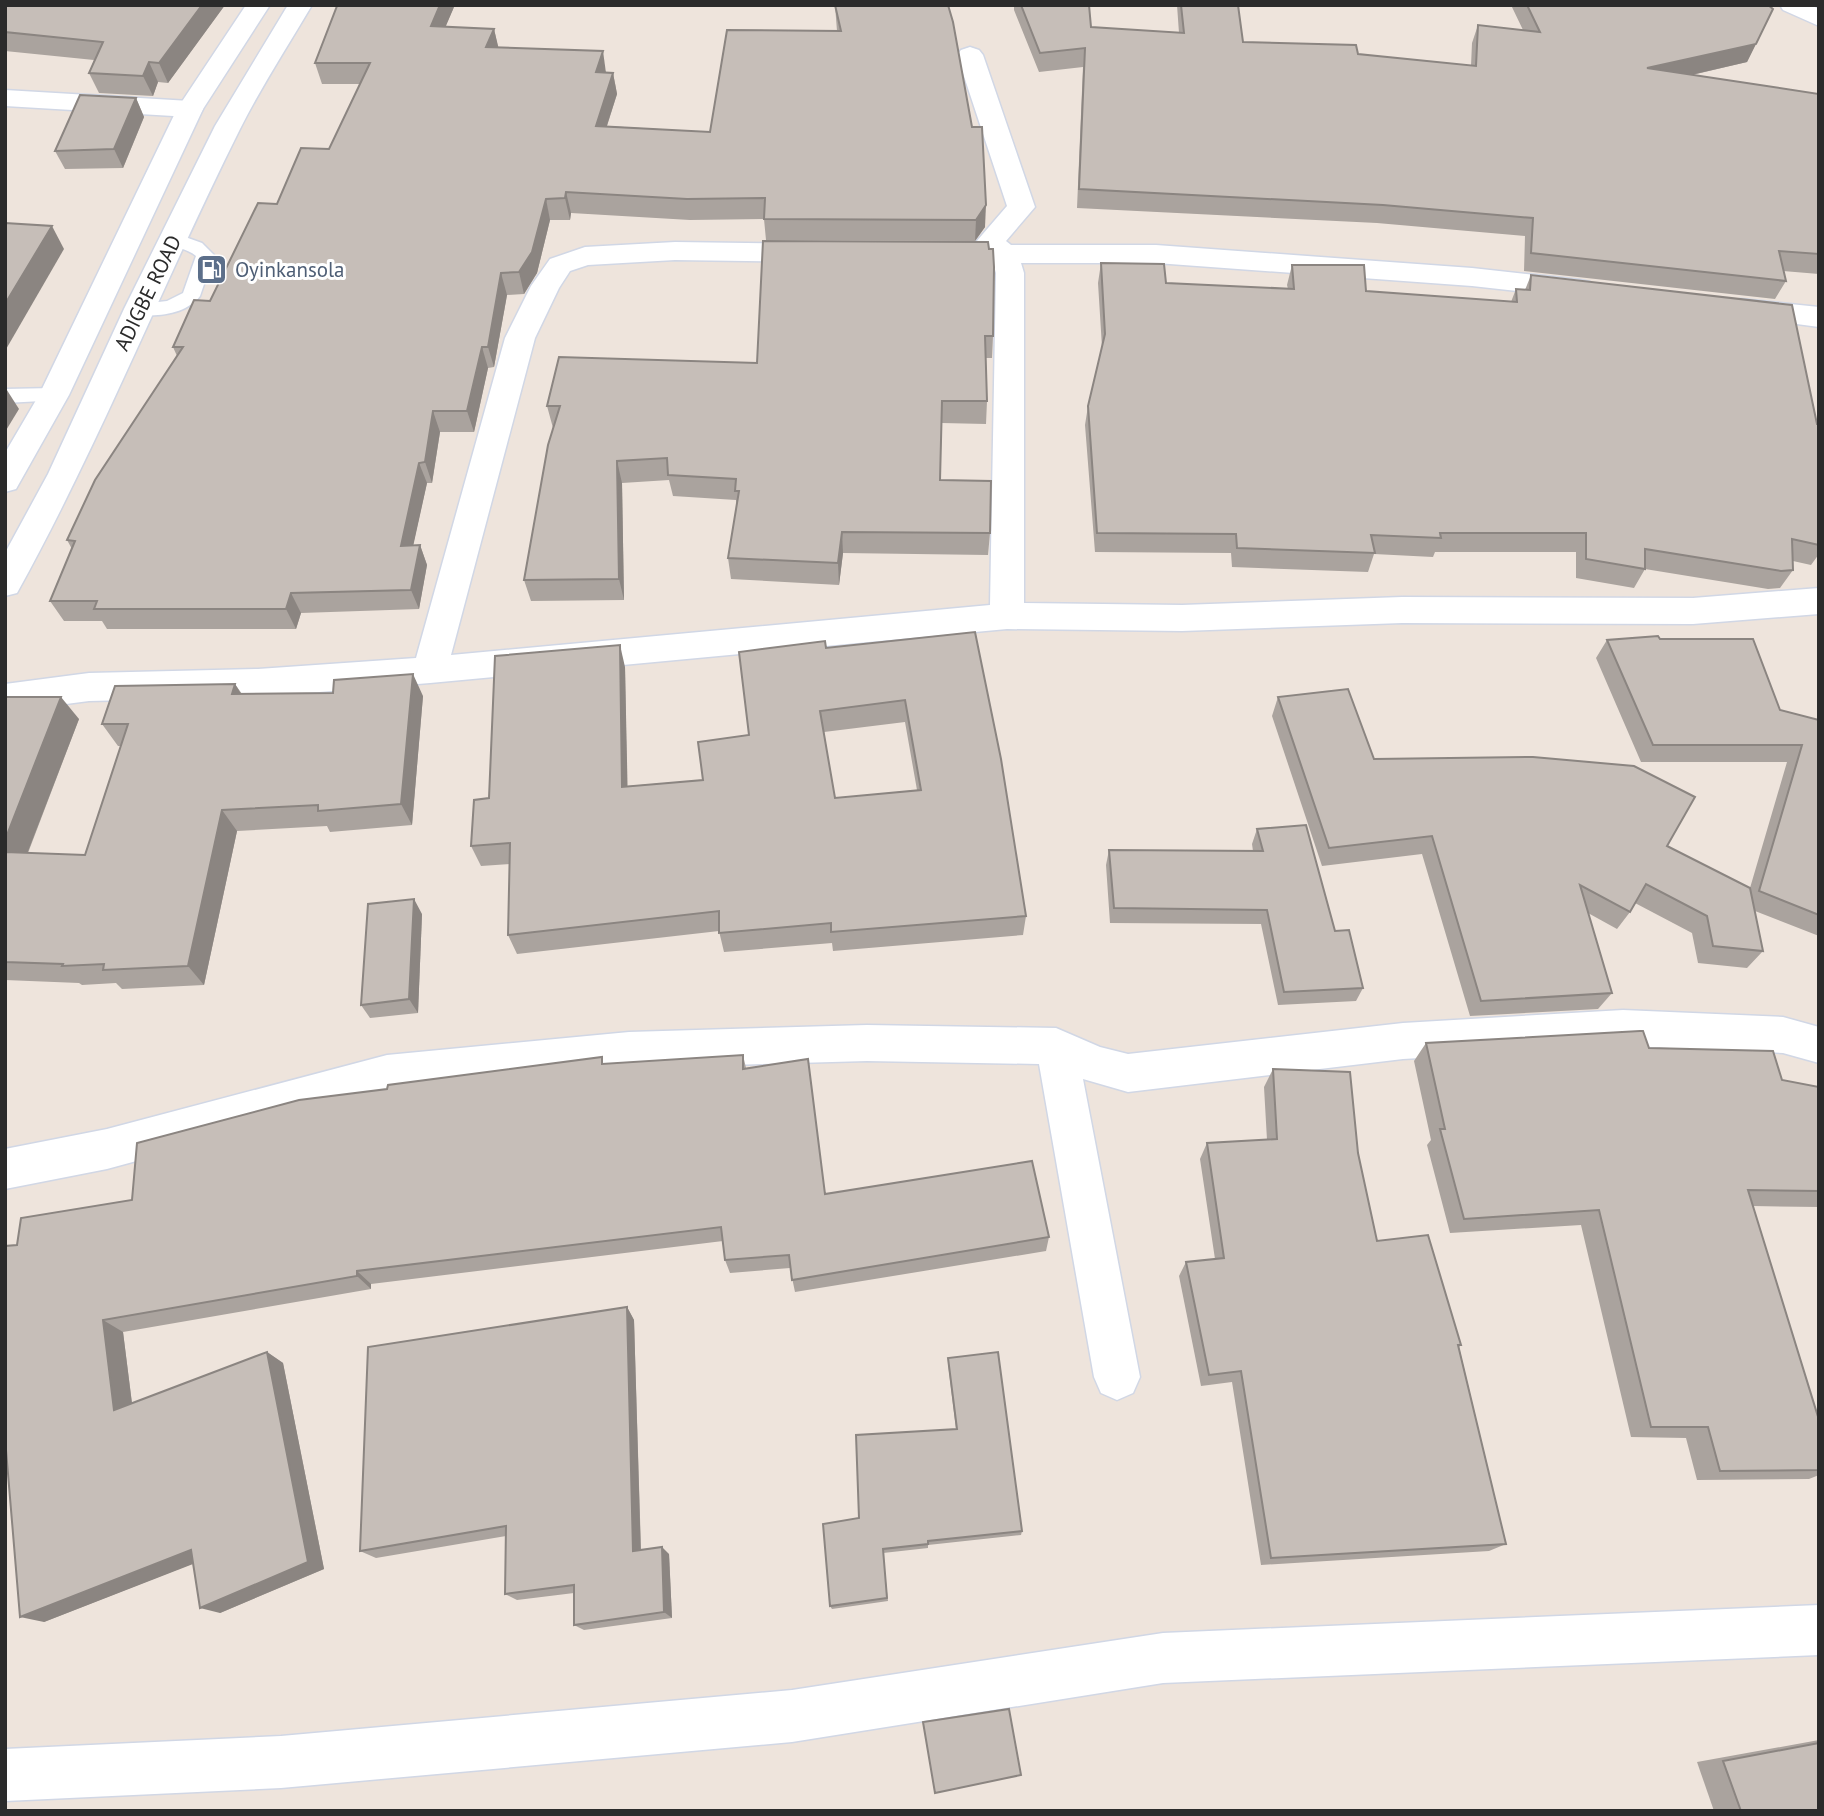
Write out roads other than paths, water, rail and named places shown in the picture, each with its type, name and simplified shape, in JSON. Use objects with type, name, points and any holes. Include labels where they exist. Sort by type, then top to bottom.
[{"type":"street","name":"ADIGBE ROAD","points":[[5,481],[54,395],[190,109],[258,5]]},
{"type":"street","name":"ADIGBE ROAD","points":[[5,584],[64,474],[139,309],[228,127],[300,5]]},
{"type":"street","points":[[1792,5],[1819,19]]},
{"type":"street","points":[[970,55],[1021,207],[990,242],[1005,255],[1010,273],[1007,616]]},
{"type":"street","points":[[5,98],[190,109]]},
{"type":"street","points":[[430,670],[520,338],[545,286],[560,265],[585,256],[675,251],[840,253]]},
{"type":"street","points":[[909,254],[1156,254],[1472,277],[1611,293]]},
{"type":"street","points":[[1708,304],[1819,317]]},
{"type":"street","points":[[5,698],[89,687],[258,683],[430,670],[1007,616],[1182,618],[1402,610],[1693,611],[1819,601]]},
{"type":"street","points":[[5,1170],[107,1149],[387,1074],[629,1050],[867,1043],[1056,1046],[1093,1064],[1128,1073],[1403,1041],[1623,1028],[1783,1035],[1819,1045]]},
{"type":"street","points":[[1056,1046],[1117,1377]]},
{"type":"street","points":[[5,1775],[281,1762],[792,1716],[1163,1658],[1819,1630]]},
{"type":"lane","points":[[139,309],[171,307],[191,296],[205,255],[197,247],[174,239]]},
{"type":"lane","points":[[5,396],[54,395]]},
{"type":"place","name":"Oyinkansola","points":[[212,270]]}]
